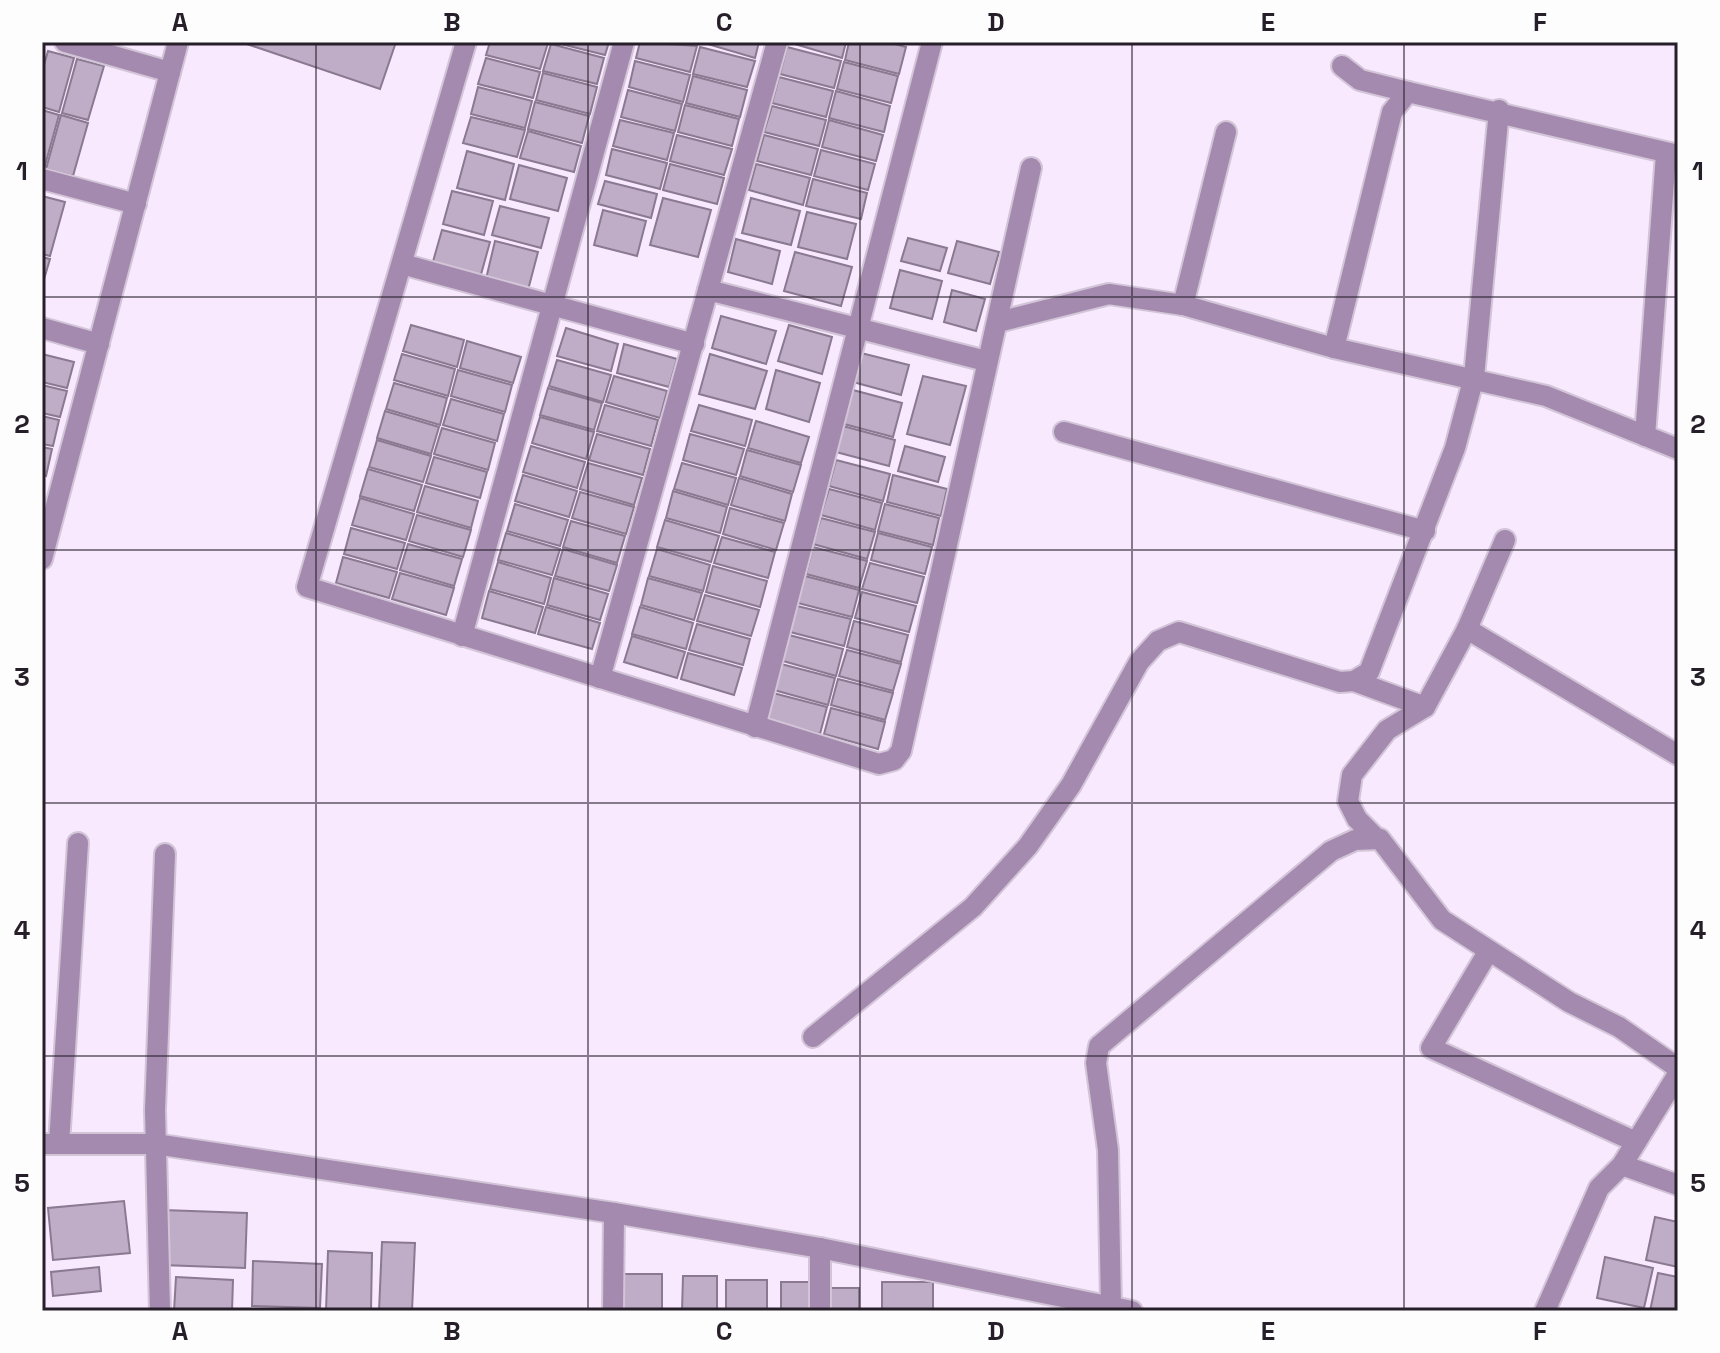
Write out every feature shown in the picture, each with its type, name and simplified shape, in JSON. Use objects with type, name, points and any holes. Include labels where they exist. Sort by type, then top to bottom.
[{"type":"street","points":[[65,42],[170,72]]},
{"type":"street","points":[[42,559],[178,42]]},
{"type":"street","points":[[466,42],[307,587],[879,764],[894,760],[901,751],[1031,168]]},
{"type":"street","points":[[462,636],[624,42]]},
{"type":"street","points":[[600,678],[777,42]]},
{"type":"street","points":[[755,727],[932,42]]},
{"type":"street","points":[[1342,66],[1360,80],[1499,110],[1672,154],[1645,436]]},
{"type":"street","points":[[1334,348],[1392,112],[1408,92]]},
{"type":"street","points":[[1354,681],[1369,672],[1425,531],[1455,448],[1474,377],[1499,110]]},
{"type":"street","points":[[1183,305],[1226,132]]},
{"type":"street","points":[[42,179],[136,204]]},
{"type":"street","points":[[402,264],[694,344]]},
{"type":"street","points":[[708,290],[986,361]]},
{"type":"street","points":[[998,322],[1109,294],[1183,305],[1334,348],[1474,377],[1546,396],[1678,449]]},
{"type":"street","points":[[42,328],[99,344]]},
{"type":"street","points":[[1064,432],[1425,531]]},
{"type":"street","points":[[1505,540],[1467,629],[1425,707],[1387,730],[1352,775],[1348,801],[1357,819],[1377,839],[1442,920],[1569,1002],[1619,1027],[1678,1068]]},
{"type":"street","points":[[1467,629],[1678,755]]},
{"type":"street","points":[[813,1037],[973,907],[1028,846],[1071,785],[1139,662],[1158,641],[1179,632],[1319,677],[1354,681],[1425,707]]},
{"type":"street","points":[[1111,1306],[1108,1150],[1096,1063],[1099,1046],[1331,851],[1355,840],[1377,839]]},
{"type":"street","points":[[78,843],[50,1144],[155,1144],[614,1213],[820,1248],[1074,1304],[1111,1306],[1132,1311]]},
{"type":"street","points":[[160,1311],[155,1144],[165,854]]},
{"type":"street","points":[[1488,952],[1431,1048],[1636,1142]]},
{"type":"street","points":[[1545,1311],[1599,1188],[1622,1165],[1678,1074]]},
{"type":"street","points":[[1622,1165],[1678,1185]]},
{"type":"street","points":[[613,1311],[614,1213]]},
{"type":"street","points":[[820,1248],[820,1311]]},
{"type":"building","points":[[241,42],[396,42],[380,89]]},
{"type":"building","points":[[490,42],[548,43],[540,69],[486,55]]},
{"type":"building","points":[[553,42],[609,42],[605,55]]},
{"type":"building","points":[[640,42],[697,46],[690,72],[636,58]]},
{"type":"building","points":[[701,42],[759,42],[755,58]]},
{"type":"building","points":[[788,42],[846,42],[842,58]]},
{"type":"building","points":[[849,42],[887,42],[906,47],[899,74],[845,60]]},
{"type":"building","points":[[551,44],[604,58],[597,84],[543,71]]},
{"type":"building","points":[[700,47],[755,61],[747,87],[693,74]]},
{"type":"building","points":[[787,47],[841,61],[834,88],[780,74]]},
{"type":"building","points":[[48,51],[74,58],[59,112],[42,107],[42,72]]},
{"type":"building","points":[[486,58],[540,72],[533,98],[478,84]]},
{"type":"building","points":[[77,59],[104,66],[88,120],[62,113]]},
{"type":"building","points":[[635,61],[690,75],[683,102],[629,87]]},
{"type":"building","points":[[844,62],[898,76],[891,103],[837,89]]},
{"type":"building","points":[[543,73],[597,87],[590,114],[536,100]]},
{"type":"building","points":[[693,76],[747,90],[740,117],[686,103]]},
{"type":"building","points":[[779,77],[833,91],[826,117],[772,103]]},
{"type":"building","points":[[478,87],[532,101],[525,128],[471,114]]},
{"type":"building","points":[[628,90],[682,104],[675,131],[621,117]]},
{"type":"building","points":[[836,91],[890,106],[884,132],[829,118]]},
{"type":"building","points":[[535,102],[589,116],[582,143],[528,129]]},
{"type":"building","points":[[685,105],[739,119],[732,146],[678,132]]},
{"type":"building","points":[[772,106],[826,120],[819,146],[764,132]]},
{"type":"building","points":[[42,110],[59,115],[44,169],[42,168]]},
{"type":"building","points":[[61,115],[88,123],[73,176],[46,169]]},
{"type":"building","points":[[471,117],[525,130],[517,157],[463,143]]},
{"type":"building","points":[[620,120],[674,133],[667,160],[613,146]]},
{"type":"building","points":[[829,120],[883,135],[876,161],[822,147]]},
{"type":"building","points":[[528,131],[581,146],[574,172],[520,158]]},
{"type":"building","points":[[677,135],[732,149],[724,175],[670,161]]},
{"type":"building","points":[[764,135],[818,149],[811,175],[757,161]]},
{"type":"building","points":[[612,149],[667,163],[660,189],[606,175]]},
{"type":"building","points":[[821,150],[875,164],[868,190],[814,176]]},
{"type":"building","points":[[467,151],[514,164],[505,200],[457,188]]},
{"type":"building","points":[[670,164],[724,178],[717,204],[663,190]]},
{"type":"building","points":[[756,164],[810,178],[803,205],[749,190]]},
{"type":"building","points":[[519,165],[567,178],[558,211],[510,199]]},
{"type":"building","points":[[813,179],[867,193],[861,219],[806,206]]},
{"type":"building","points":[[605,181],[657,194],[651,218],[598,204]]},
{"type":"building","points":[[452,191],[493,201],[484,235],[443,224]]},
{"type":"building","points":[[42,196],[65,202],[50,256],[42,254]]},
{"type":"building","points":[[663,198],[711,210],[698,257],[650,245]]},
{"type":"building","points":[[751,198],[800,211],[791,245],[742,233]]},
{"type":"building","points":[[500,206],[549,218],[541,248],[492,235]]},
{"type":"building","points":[[603,210],[646,221],[637,256],[594,245]]},
{"type":"building","points":[[807,212],[856,224],[847,259],[798,247]]},
{"type":"building","points":[[442,230],[490,242],[480,278],[432,265]]},
{"type":"building","points":[[908,238],[947,248],[940,271],[901,261]]},
{"type":"building","points":[[736,239],[780,251],[772,284],[728,272]]},
{"type":"building","points":[[495,241],[538,252],[528,290],[486,279]]},
{"type":"building","points":[[957,241],[999,252],[990,284],[948,273]]},
{"type":"building","points":[[795,252],[852,267],[841,306],[784,291]]},
{"type":"building","points":[[42,257],[50,259],[42,286]]},
{"type":"building","points":[[900,270],[942,281],[932,319],[890,308]]},
{"type":"building","points":[[952,290],[985,299],[976,331],[944,322]]},
{"type":"building","points":[[721,316],[776,331],[766,364],[712,348]]},
{"type":"building","points":[[411,325],[464,340],[457,367],[403,351]]},
{"type":"building","points":[[789,325],[832,337],[822,374],[778,361]]},
{"type":"building","points":[[566,328],[618,344],[611,371],[557,356]]},
{"type":"building","points":[[467,341],[521,357],[513,383],[460,368]]},
{"type":"building","points":[[624,344],[677,359],[669,387],[617,373]]},
{"type":"building","points":[[861,353],[909,365],[901,395],[853,382]]},
{"type":"building","points":[[42,354],[74,362],[67,388],[42,382]]},
{"type":"building","points":[[402,354],[455,369],[448,396],[394,380]]},
{"type":"building","points":[[710,354],[767,371],[755,409],[699,394]]},
{"type":"building","points":[[557,360],[611,375],[603,402],[549,386]]},
{"type":"building","points":[[458,370],[512,385],[505,412],[451,396]]},
{"type":"building","points":[[776,370],[820,383],[809,422],[766,409]]},
{"type":"building","points":[[614,376],[667,391],[660,418],[606,402]]},
{"type":"building","points":[[923,376],[966,386],[950,445],[907,434]]},
{"type":"building","points":[[394,383],[447,398],[440,425],[386,409]]},
{"type":"building","points":[[42,385],[67,391],[60,417],[42,413]]},
{"type":"building","points":[[548,388],[602,403],[594,430],[540,415]]},
{"type":"building","points":[[853,390],[902,403],[893,437],[844,424]]},
{"type":"building","points":[[451,399],[504,414],[497,441],[443,425]]},
{"type":"building","points":[[605,405],[658,420],[651,446],[597,431]]},
{"type":"building","points":[[699,405],[752,420],[745,446],[691,431]]},
{"type":"building","points":[[385,411],[439,427],[431,454],[377,438]]},
{"type":"building","points":[[42,416],[59,420],[53,446],[42,444]]},
{"type":"building","points":[[540,417],[594,432],[586,459],[532,443]]},
{"type":"building","points":[[756,421],[809,437],[801,463],[748,448]]},
{"type":"building","points":[[843,426],[895,440],[889,466],[836,452]]},
{"type":"building","points":[[442,428],[495,443],[488,470],[434,454]]},
{"type":"building","points":[[597,434],[650,449],[643,475],[589,460]]},
{"type":"building","points":[[690,434],[744,449],[736,475],[683,460]]},
{"type":"building","points":[[377,440],[431,456],[423,482],[369,467]]},
{"type":"building","points":[[531,446],[585,462],[577,488],[523,472]]},
{"type":"building","points":[[905,446],[945,457],[938,482],[898,471]]},
{"type":"building","points":[[42,447],[52,449],[46,476],[42,475]]},
{"type":"building","points":[[747,450],[801,465],[793,492],[740,476]]},
{"type":"building","points":[[434,457],[487,472],[480,498],[426,483]]},
{"type":"building","points":[[836,460],[890,474],[883,501],[829,486]]},
{"type":"building","points":[[588,463],[642,478],[634,505],[580,489]]},
{"type":"building","points":[[682,463],[736,478],[728,505],[674,489]]},
{"type":"building","points":[[368,469],[422,485],[414,511],[360,496]]},
{"type":"building","points":[[523,475],[577,491],[569,517],[515,501]]},
{"type":"building","points":[[893,475],[947,489],[941,516],[887,502]]},
{"type":"building","points":[[739,478],[792,494],[785,521],[731,505]]},
{"type":"building","points":[[425,486],[478,501],[471,528],[417,512]]},
{"type":"building","points":[[829,489],[882,503],[875,530],[821,515]]},
{"type":"building","points":[[673,491],[727,507],[720,533],[666,518]]},
{"type":"building","points":[[580,492],[634,507],[626,534],[572,518]]},
{"type":"building","points":[[360,498],[414,514],[406,540],[352,525]]},
{"type":"building","points":[[515,504],[568,520],[560,546],[507,531]]},
{"type":"building","points":[[885,504],[939,518],[933,545],[878,531]]},
{"type":"building","points":[[730,508],[784,523],[776,550],[723,534]]},
{"type":"building","points":[[417,515],[471,530],[463,557],[409,541]]},
{"type":"building","points":[[821,518],[875,532],[867,559],[813,544]]},
{"type":"building","points":[[665,520],[719,536],[711,562],[657,547]]},
{"type":"building","points":[[571,521],[625,536],[617,563],[563,547]]},
{"type":"building","points":[[351,528],[405,543],[397,569],[344,554]]},
{"type":"building","points":[[506,533],[560,549],[552,575],[498,560]]},
{"type":"building","points":[[878,533],[932,547],[925,574],[871,560]]},
{"type":"building","points":[[722,537],[775,552],[768,578],[714,563]]},
{"type":"building","points":[[408,544],[462,559],[454,586],[400,570]]},
{"type":"building","points":[[813,547],[867,561],[859,588],[806,574]]},
{"type":"building","points":[[563,549],[617,565],[609,591],[555,576]]},
{"type":"building","points":[[657,549],[710,565],[703,591],[649,576]]},
{"type":"building","points":[[343,557],[397,572],[389,598],[336,583]]},
{"type":"building","points":[[498,562],[551,578],[544,604],[490,589]]},
{"type":"building","points":[[870,563],[924,577],[917,603],[862,589]]},
{"type":"building","points":[[713,566],[767,581],[760,607],[706,592]]},
{"type":"building","points":[[400,573],[454,588],[446,615],[392,599]]},
{"type":"building","points":[[805,576],[859,590],[852,617],[798,603]]},
{"type":"building","points":[[554,578],[608,594],[600,620],[547,605]]},
{"type":"building","points":[[648,578],[702,593],[694,620],[641,605]]},
{"type":"building","points":[[489,591],[543,607],[535,633],[482,618]]},
{"type":"building","points":[[862,592],[916,606],[909,632],[855,618]]},
{"type":"building","points":[[705,595],[759,610],[751,636],[697,621]]},
{"type":"building","points":[[797,606],[851,619],[844,646],[790,632]]},
{"type":"building","points":[[546,607],[600,623],[592,649],[538,634]]},
{"type":"building","points":[[640,607],[693,623],[686,649],[632,634]]},
{"type":"building","points":[[854,621],[908,635],[901,662],[847,647]]},
{"type":"building","points":[[697,624],[750,639],[743,665],[689,650]]},
{"type":"building","points":[[789,635],[843,649],[836,676],[783,661]]},
{"type":"building","points":[[632,636],[685,652],[677,678],[624,662]]},
{"type":"building","points":[[847,650],[901,664],[893,691],[839,676]]},
{"type":"building","points":[[688,653],[742,668],[734,695],[681,679]]},
{"type":"building","points":[[781,664],[835,678],[828,705],[774,690]]},
{"type":"building","points":[[838,679],[893,693],[885,720],[831,705]]},
{"type":"building","points":[[773,693],[827,707],[820,734],[767,719]]},
{"type":"building","points":[[831,708],[885,722],[878,749],[824,734]]},
{"type":"building","points":[[124,1201],[130,1253],[53,1260],[48,1208]]},
{"type":"building","points":[[163,1210],[247,1213],[245,1268],[161,1265]]},
{"type":"building","points":[[1655,1217],[1678,1222],[1678,1267],[1646,1260]]},
{"type":"building","points":[[382,1242],[415,1243],[412,1311],[379,1311]]},
{"type":"building","points":[[328,1251],[372,1253],[371,1311],[326,1311]]},
{"type":"building","points":[[1605,1257],[1653,1268],[1644,1308],[1597,1298]]},
{"type":"building","points":[[253,1261],[322,1264],[320,1308],[252,1306]]},
{"type":"building","points":[[99,1267],[101,1291],[53,1296],[51,1272]]},
{"type":"building","points":[[1658,1273],[1678,1277],[1678,1311],[1650,1311]]},
{"type":"building","points":[[621,1274],[662,1274],[662,1311],[621,1311]]},
{"type":"building","points":[[683,1276],[717,1276],[717,1311],[682,1311]]},
{"type":"building","points":[[176,1277],[233,1280],[232,1311],[174,1311]]},
{"type":"building","points":[[726,1280],[767,1280],[767,1311],[726,1311]]},
{"type":"building","points":[[781,1282],[810,1282],[810,1311],[781,1311]]},
{"type":"building","points":[[882,1282],[933,1282],[933,1311],[882,1311]]},
{"type":"building","points":[[825,1288],[859,1288],[859,1311],[825,1311]]}]
